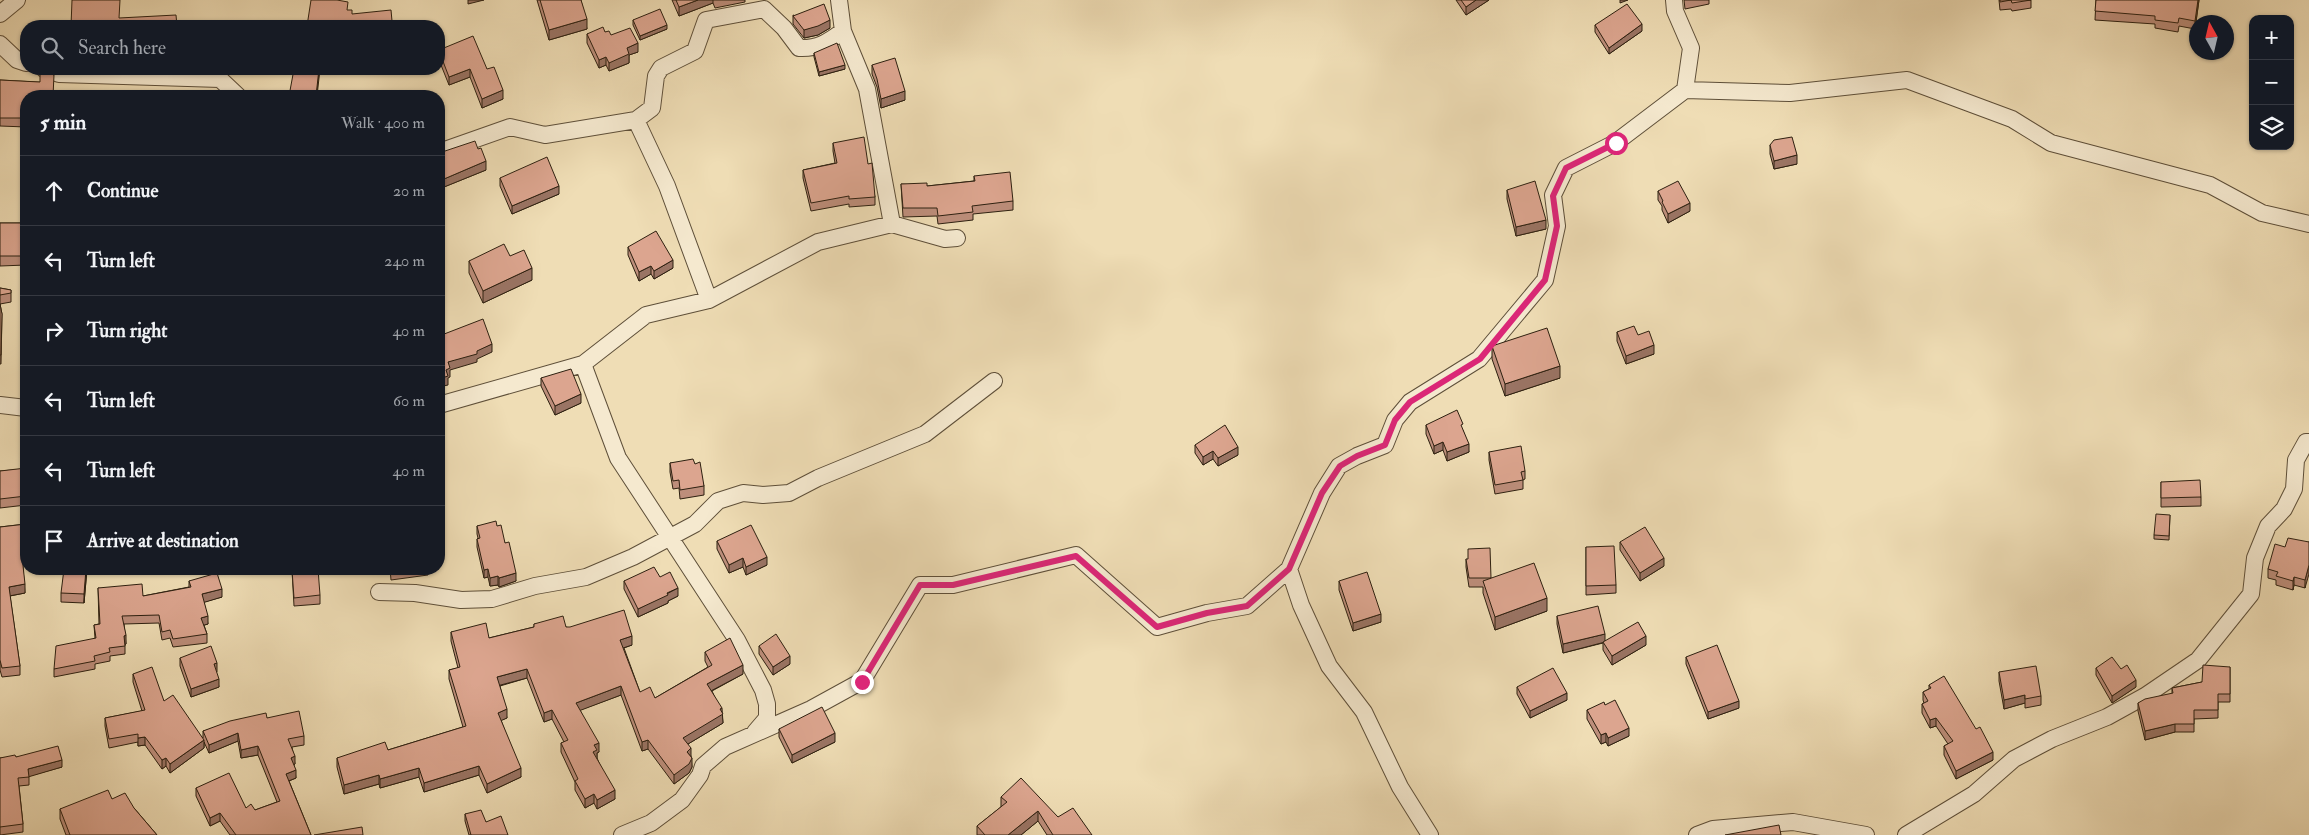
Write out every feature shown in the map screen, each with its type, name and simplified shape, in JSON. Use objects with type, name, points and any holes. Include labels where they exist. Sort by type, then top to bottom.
[{"type":"street","points":[[0,14],[17,0]]},
{"type":"street","points":[[839,0],[843,32],[867,89],[892,224]]},
{"type":"street","points":[[1674,0],[1675,11],[1691,48],[1685,90]]},
{"type":"street","points":[[445,150],[510,127],[546,136],[636,120],[652,108],[656,76],[661,68],[695,51],[706,20],[764,9],[784,28],[799,48],[811,49],[824,46],[843,32]]},
{"type":"street","points":[[0,44],[20,61]]},
{"type":"street","points":[[91,75],[220,79],[232,90]]},
{"type":"street","points":[[622,835],[651,823],[682,800],[700,775],[703,766],[725,747],[811,709],[862,682],[920,585],[953,585],[1076,556],[1157,627],[1207,613],[1247,606],[1289,569],[1322,493],[1340,466],[1357,456],[1385,445],[1395,420],[1410,402],[1480,359],[1545,280],[1557,226],[1553,196],[1566,168],[1616,143],[1685,90],[1790,93],[1907,80],[2012,119],[2051,143],[2210,186],[2262,213],[2309,224]]},
{"type":"street","points":[[636,120],[667,186],[709,300]]},
{"type":"street","points":[[445,403],[583,364],[646,315],[709,300],[818,242],[892,224],[945,239],[957,238]]},
{"type":"street","points":[[583,364],[618,458],[737,640],[763,690],[767,704],[767,718],[753,734]]},
{"type":"street","points":[[379,592],[415,593],[461,600],[492,598],[535,586],[586,577],[671,538],[696,524],[718,501],[743,493],[763,495],[789,493],[818,478],[925,434],[994,381]]},
{"type":"street","points":[[0,405],[20,407]]},
{"type":"street","points":[[1906,835],[1974,794],[2014,759],[2052,739],[2107,717],[2137,700],[2198,660],[2251,594],[2255,558],[2268,526],[2284,509],[2294,489],[2296,460],[2306,442],[2309,442]]},
{"type":"street","points":[[1289,569],[1301,605],[1329,666],[1364,712],[1400,788],[1430,835]]},
{"type":"street","points":[[1697,835],[1713,829],[1793,822],[1866,835]]},
{"type":"building","points":[[72,0],[120,0],[119,18],[176,15],[176,20],[71,20]]},
{"type":"building","points":[[311,0],[337,0],[348,2],[347,10],[352,10],[352,14],[391,10],[392,20],[308,20]]},
{"type":"building","points":[[540,0],[581,0],[587,19],[549,30]]},
{"type":"building","points":[[676,0],[698,0],[679,7]]},
{"type":"building","points":[[1461,0],[1476,0],[1466,7]]},
{"type":"building","points":[[2011,0],[2031,0],[2012,3]]},
{"type":"building","points":[[2096,0],[2198,0],[2196,15],[2189,15],[2189,20],[2179,18],[2178,23],[2155,20],[2155,16],[2095,11]]},
{"type":"building","points":[[824,4],[830,20],[818,26],[804,30],[793,16]]},
{"type":"building","points":[[1627,4],[1642,24],[1609,48],[1595,25]]},
{"type":"building","points":[[660,9],[667,25],[640,36],[633,20]]},
{"type":"building","points":[[603,27],[605,32],[609,31],[611,35],[630,28],[638,43],[627,48],[629,54],[609,63],[606,57],[599,60],[587,34]]},
{"type":"building","points":[[473,36],[487,69],[494,67],[503,90],[482,99],[470,69],[449,77],[445,67],[445,48]]},
{"type":"building","points":[[837,43],[845,65],[819,72],[814,53]]},
{"type":"building","points":[[895,58],[905,91],[881,99],[872,65]]},
{"type":"building","points":[[40,75],[54,75],[53,90],[20,90],[20,118],[0,118],[0,80],[40,82]]},
{"type":"building","points":[[293,75],[318,75],[317,90],[290,90]]},
{"type":"building","points":[[864,137],[868,164],[872,163],[875,197],[849,199],[849,196],[811,203],[803,170],[837,163],[833,143]]},
{"type":"building","points":[[1792,137],[1797,155],[1774,161],[1770,145],[1774,140]]},
{"type":"building","points":[[475,141],[478,149],[481,148],[486,161],[445,179],[445,151]]},
{"type":"building","points":[[547,157],[559,186],[512,206],[500,178]]},
{"type":"building","points":[[1010,172],[1013,201],[972,206],[973,212],[938,216],[937,208],[903,208],[901,184],[927,183],[927,186],[975,181],[974,176]]},
{"type":"building","points":[[1535,181],[1546,220],[1516,227],[1507,190]]},
{"type":"building","points":[[1678,181],[1690,203],[1668,214],[1658,191]]},
{"type":"building","points":[[0,223],[20,223],[20,256],[0,256]]},
{"type":"building","points":[[656,231],[673,260],[654,271],[651,266],[639,272],[628,247]]},
{"type":"building","points":[[504,244],[510,256],[524,250],[532,268],[483,291],[469,261]]},
{"type":"building","points":[[0,288],[11,290],[11,293],[0,295]]},
{"type":"building","points":[[0,304],[2,314],[1,355],[0,355]]},
{"type":"building","points":[[483,319],[492,344],[477,351],[477,354],[448,362],[450,368],[446,370],[448,376],[445,377],[445,334]]},
{"type":"building","points":[[1634,326],[1638,335],[1649,331],[1654,345],[1626,356],[1617,332]]},
{"type":"building","points":[[1547,328],[1560,366],[1505,384],[1492,346]]},
{"type":"building","points":[[571,369],[581,394],[555,406],[541,378]]},
{"type":"building","points":[[1457,410],[1469,444],[1447,452],[1443,442],[1434,446],[1426,425]]},
{"type":"building","points":[[1225,425],[1238,447],[1218,458],[1213,451],[1203,457],[1195,445]]},
{"type":"building","points":[[1521,446],[1525,471],[1521,472],[1523,480],[1495,485],[1489,452]]},
{"type":"building","points":[[693,459],[695,464],[700,462],[704,486],[680,490],[679,480],[673,481],[670,463]]},
{"type":"building","points":[[20,469],[20,497],[0,499],[0,471]]},
{"type":"building","points":[[2200,480],[2201,497],[2161,498],[2161,482]]},
{"type":"building","points":[[2156,514],[2170,515],[2169,536],[2154,535]]},
{"type":"building","points":[[496,521],[497,526],[501,525],[505,543],[509,542],[516,573],[499,578],[498,576],[490,578],[488,569],[484,570],[477,539],[480,538],[477,526]]},
{"type":"building","points":[[20,525],[20,575],[24,575],[25,584],[9,587],[20,666],[2,668],[0,660],[0,527]]},
{"type":"building","points":[[751,525],[767,557],[746,567],[743,558],[729,565],[717,541]]},
{"type":"building","points":[[1645,527],[1664,558],[1640,573],[1620,542]]},
{"type":"building","points":[[2288,538],[2309,542],[2309,565],[2305,580],[2294,577],[2293,581],[2276,576],[2278,572],[2268,569],[2275,544],[2285,547]]},
{"type":"building","points":[[1614,546],[1616,585],[1586,586],[1586,547]]},
{"type":"building","points":[[1490,548],[1491,578],[1469,578],[1466,559],[1468,559],[1468,549]]},
{"type":"building","points":[[1534,563],[1547,598],[1495,617],[1483,581]]},
{"type":"building","points":[[654,567],[660,577],[670,572],[678,588],[667,593],[668,595],[638,609],[624,581]]},
{"type":"building","points":[[1367,572],[1381,614],[1353,623],[1339,581]]},
{"type":"building","points":[[63,575],[86,575],[84,594],[61,593]]},
{"type":"building","points":[[210,575],[218,575],[222,589],[202,594],[208,616],[201,618],[207,634],[173,639],[170,630],[162,632],[159,615],[122,616],[126,635],[124,636],[125,646],[109,648],[110,652],[94,656],[95,661],[54,669],[56,646],[96,638],[94,625],[100,624],[98,588],[142,584],[143,596],[191,587],[189,581]]},
{"type":"building","points":[[292,575],[318,575],[320,595],[294,598]]},
{"type":"building","points":[[1598,606],[1605,634],[1563,644],[1557,616]]},
{"type":"building","points":[[624,610],[632,636],[620,640],[640,692],[650,687],[655,698],[712,665],[705,652],[730,638],[743,665],[707,684],[722,708],[720,709],[723,714],[683,738],[691,748],[687,752],[692,758],[689,764],[674,775],[648,740],[642,742],[621,686],[576,703],[599,743],[594,745],[597,750],[593,752],[615,790],[597,800],[594,794],[585,799],[575,781],[578,779],[561,743],[568,740],[552,710],[544,713],[527,669],[497,677],[507,709],[498,713],[521,768],[487,784],[479,766],[424,783],[419,768],[380,779],[379,775],[344,785],[337,758],[385,742],[388,750],[466,726],[449,670],[460,667],[451,632],[486,623],[489,638],[534,627],[534,624],[563,616],[566,627],[570,627]]},
{"type":"building","points":[[1638,622],[1646,636],[1612,656],[1603,642]]},
{"type":"building","points":[[776,634],[790,656],[773,667],[759,646]]},
{"type":"building","points":[[1717,645],[1739,701],[1708,712],[1686,657]]},
{"type":"building","points":[[211,646],[217,663],[214,664],[219,679],[191,689],[180,658]]},
{"type":"building","points":[[2112,657],[2121,669],[2127,665],[2136,680],[2112,696],[2096,668]]},
{"type":"building","points":[[2203,665],[2230,667],[2230,694],[2218,694],[2218,710],[2194,710],[2194,724],[2175,724],[2145,731],[2138,703],[2145,699],[2173,693],[2172,688],[2202,682]]},
{"type":"building","points":[[2036,666],[2041,696],[2025,699],[2025,695],[2004,700],[1999,672]]},
{"type":"building","points":[[152,667],[164,701],[173,695],[204,740],[170,764],[166,758],[162,760],[145,737],[138,738],[138,734],[109,739],[105,718],[145,710],[133,674]]},
{"type":"building","points":[[1553,668],[1567,693],[1530,711],[1517,687]]},
{"type":"building","points":[[1944,676],[1976,729],[1980,727],[1993,752],[1956,771],[1944,746],[1953,741],[1936,718],[1930,720],[1922,704],[1928,701],[1923,692],[1931,688],[1929,685]]},
{"type":"building","points":[[1615,700],[1629,728],[1608,738],[1606,733],[1601,735],[1587,710],[1604,702],[1605,705]]},
{"type":"building","points":[[822,707],[835,733],[792,755],[779,729]]},
{"type":"building","points":[[299,711],[304,736],[288,739],[295,756],[291,758],[296,770],[286,774],[311,835],[236,835],[220,813],[210,818],[196,788],[229,773],[246,808],[251,804],[255,810],[280,801],[258,746],[241,750],[238,733],[209,745],[203,731],[230,721],[266,713],[267,718]]},
{"type":"building","points":[[58,746],[62,760],[28,769],[29,777],[18,778],[23,824],[0,827],[0,758],[15,755],[16,757]]},
{"type":"building","points":[[1021,778],[1058,817],[1073,808],[1092,835],[1053,835],[1038,811],[1008,835],[985,835],[977,826],[1007,802],[1001,797]]},
{"type":"building","points":[[108,790],[112,799],[125,793],[134,808],[157,835],[70,835],[60,809]]},
{"type":"building","points":[[481,810],[486,822],[501,816],[508,835],[471,835],[465,814]]},
{"type":"building","points":[[1779,825],[1781,835],[1725,835]]},
{"type":"building","points":[[362,827],[363,835],[314,835]]},
{"type":"route","points":[[862,682],[920,585],[953,585],[1076,556],[1157,627],[1207,613],[1247,606],[1289,569],[1322,493],[1340,466],[1357,456],[1385,445],[1395,420],[1410,402],[1480,359],[1545,280],[1557,226],[1553,196],[1566,168],[1616,143]]}]
